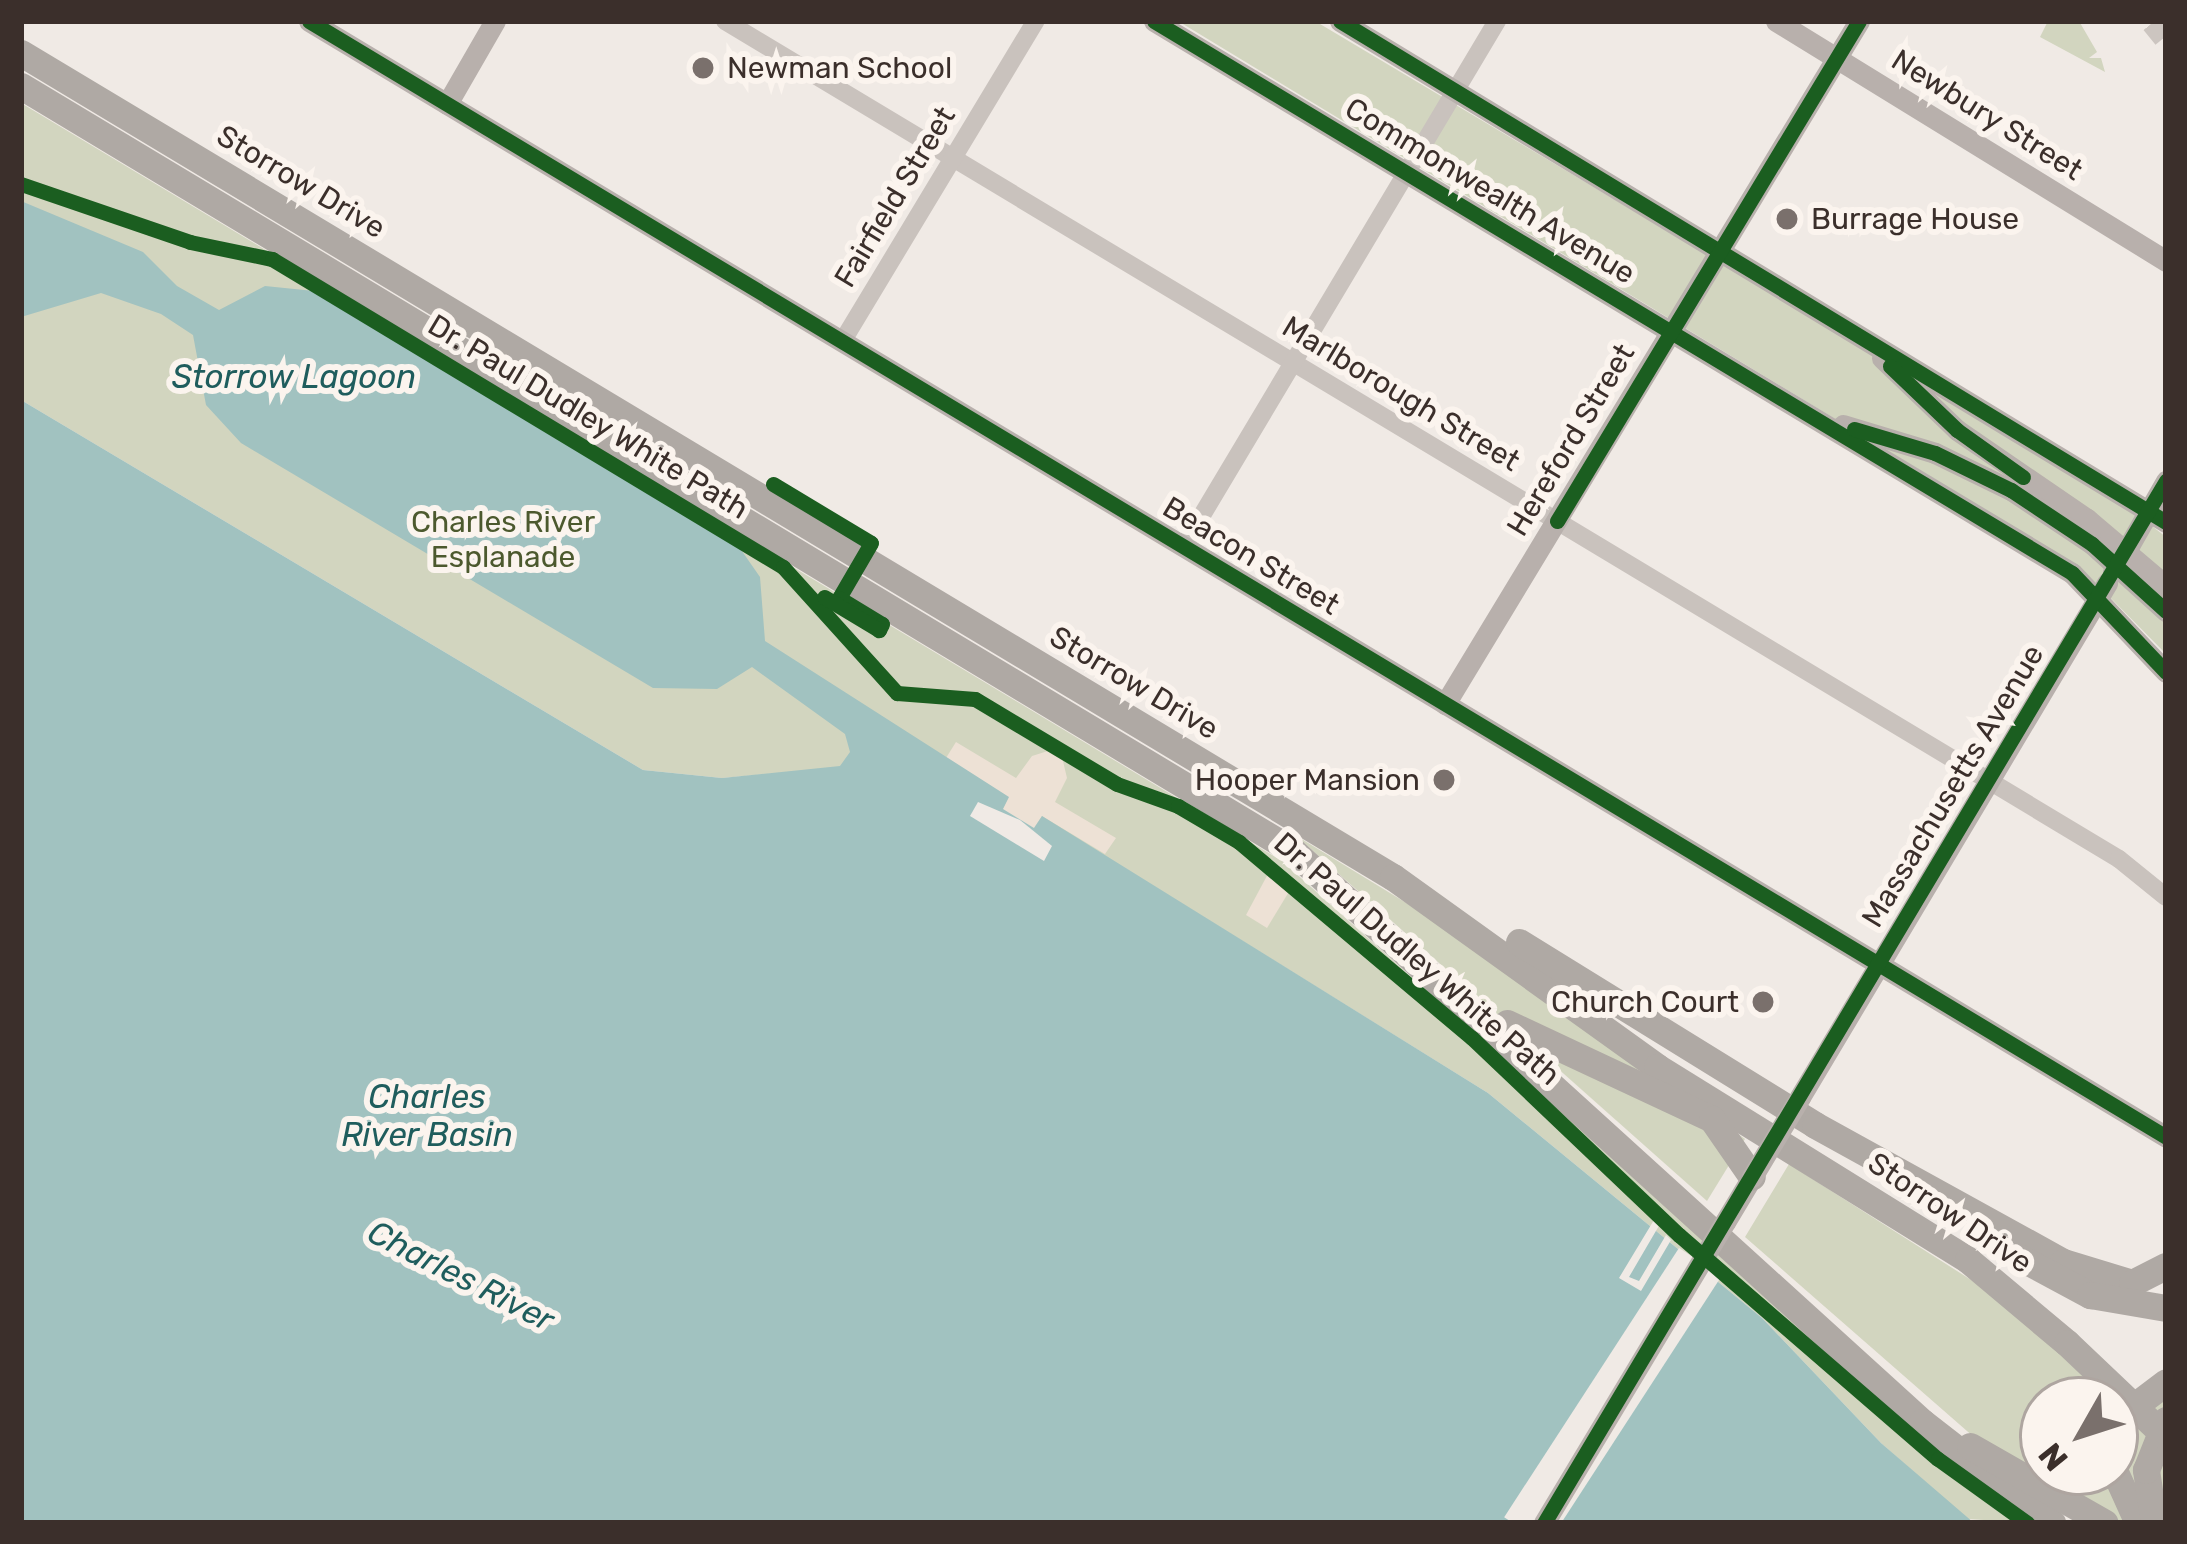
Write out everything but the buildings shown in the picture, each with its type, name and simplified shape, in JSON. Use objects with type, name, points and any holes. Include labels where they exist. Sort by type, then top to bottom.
[{"type":"highway","points":[[21,43],[79,87]]},
{"type":"highway","name":"Storrow Drive","points":[[21,53],[1372,864],[1657,1066],[1968,1260],[2067,1343],[2166,1437]]},
{"type":"highway","name":"Storrow Drive","points":[[21,86],[1246,818],[1326,875],[1466,1000],[1905,1407],[2053,1523]]},
{"type":"highway","points":[[1372,864],[1441,896],[1952,1206],[2066,1285],[2166,1308]]},
{"type":"highway","points":[[1466,1000],[1717,1123],[1752,1177]]},
{"type":"highway","points":[[1952,1206],[2087,1272],[2135,1283],[2166,1266]]},
{"type":"highway","points":[[2139,1402],[2166,1382]]},
{"type":"highway","points":[[1905,1407],[2105,1523]]},
{"type":"highway","points":[[2141,1511],[2147,1462],[2166,1420]]},
{"type":"main road","name":"Beacon Street","points":[[309,21],[2166,1137]]},
{"type":"main road","points":[[446,104],[495,21]]},
{"type":"main road","name":"Commonwealth Avenue","points":[[1154,21],[1798,407],[2100,595],[2166,672]]},
{"type":"main road","points":[[1340,21],[2158,515]]},
{"type":"main road","name":"Newbury Street","points":[[1776,21],[2166,261]]},
{"type":"main road","name":"Hereford Street","points":[[1445,704],[1859,21]]},
{"type":"main road","points":[[1837,322],[1957,430],[2087,519],[2166,586]]},
{"type":"main road","name":"Commonwealth Avenue","points":[[1798,407],[1922,448],[2011,490],[2092,544],[2166,610]]},
{"type":"main road","name":"Massachusetts Avenue","points":[[1544,1523],[2130,544],[2158,515],[2166,481]]},
{"type":"street","name":"Marlborough Street","points":[[725,21],[2120,860],[2166,897]]},
{"type":"street","name":"Fairfield Street","points":[[842,342],[1036,21]]},
{"type":"street","points":[[1184,547],[1497,21]]},
{"type":"green space","points":[[1178,21],[1315,21],[2120,501],[2166,537],[2166,654],[2080,567]]},
{"type":"green space","points":[[2048,21],[2079,21],[2097,52],[2089,58],[2101,58],[2105,72],[2040,37]]},
{"type":"green space","name":"Charles River Esplanade","points":[[21,103],[1282,861],[1955,1465],[2034,1523],[1967,1519],[1881,1443],[1762,1318],[1488,1093],[1042,817],[1034,828],[1009,796],[946,758],[722,778],[643,770],[21,400]]},
{"type":"green space","points":[[1295,835],[1490,954],[1745,1139],[1707,1201]]},
{"type":"green space","points":[[1789,1164],[2001,1299],[2083,1376],[2019,1376],[2019,1464],[1975,1438],[1745,1237]]},
{"type":"green space","points":[[2166,1391],[2166,1523],[2119,1523],[2073,1496],[2139,1496],[2139,1416]]},
{"type":"shaded area","points":[[956,742],[1016,778],[1032,756],[1051,750],[1062,757],[1067,778],[1055,802],[1116,838],[1105,854],[1042,816],[1034,828],[1002,809],[946,758]]},
{"type":"shaded area","points":[[1269,872],[1290,890],[1267,928],[1246,915]]},
{"type":"water","name":"Charles River Basin","points":[[21,201],[143,252],[177,286],[219,310],[265,286],[314,291],[737,544],[760,577],[765,641],[1009,797],[1003,809],[1034,828],[1042,816],[1488,1093],[1762,1318],[1881,1443],[1974,1523],[21,1523],[21,400],[643,770],[722,778],[840,766],[850,752],[845,734],[752,667],[717,689],[653,688],[241,443],[206,405],[193,335],[161,314],[101,293],[21,317]]},
{"type":"pier","points":[[978,802],[1020,820],[1052,846],[1044,861],[970,816]]},
{"type":"pier","points":[[1654,1220],[1660,1224],[1629,1277],[1639,1281],[1666,1235],[1671,1240],[1641,1291],[1619,1278]]},
{"type":"pier","points":[[1679,1248],[1722,1276],[1561,1523],[1513,1523],[1504,1517]]},
{"type":"tunnel","points":[[2154,21],[2166,36]]},
{"type":"cycle path","points":[[309,21],[2166,1137]]},
{"type":"cycle path","points":[[1154,21],[2072,573],[2166,672]]},
{"type":"cycle path","points":[[1340,21],[2166,522]]},
{"type":"cycle path","points":[[1557,521],[1859,21]]},
{"type":"cycle path","name":"Dr. Paul Dudley White Path","points":[[21,184],[190,242],[272,259],[783,567],[897,693],[975,699],[1117,784],[1178,806],[1239,842],[1472,1038],[1679,1235],[1938,1459],[2027,1523]]},
{"type":"cycle path","points":[[1890,366],[1957,430],[2023,477]]},
{"type":"cycle path","points":[[1854,429],[1935,453],[2011,490],[2092,544],[2166,611]]},
{"type":"cycle path","points":[[1544,1523],[2166,481]]},
{"type":"cycle path","name":"Dr. Paul Dudley White Path","points":[[773,484],[871,543],[839,598],[882,624],[879,630],[824,597]]},
{"type":"place","name":"Newman School","points":[[703,68]]},
{"type":"place","name":"Burrage House","points":[[1787,219]]},
{"type":"place","name":"Hooper Mansion","points":[[1444,780]]},
{"type":"place","name":"Church Court","points":[[1763,1002]]},
{"type":"water label","name":"Storrow Lagoon","points":[[294,377]]},
{"type":"water label","name":"Charles River","points":[[461,1276]]}]
